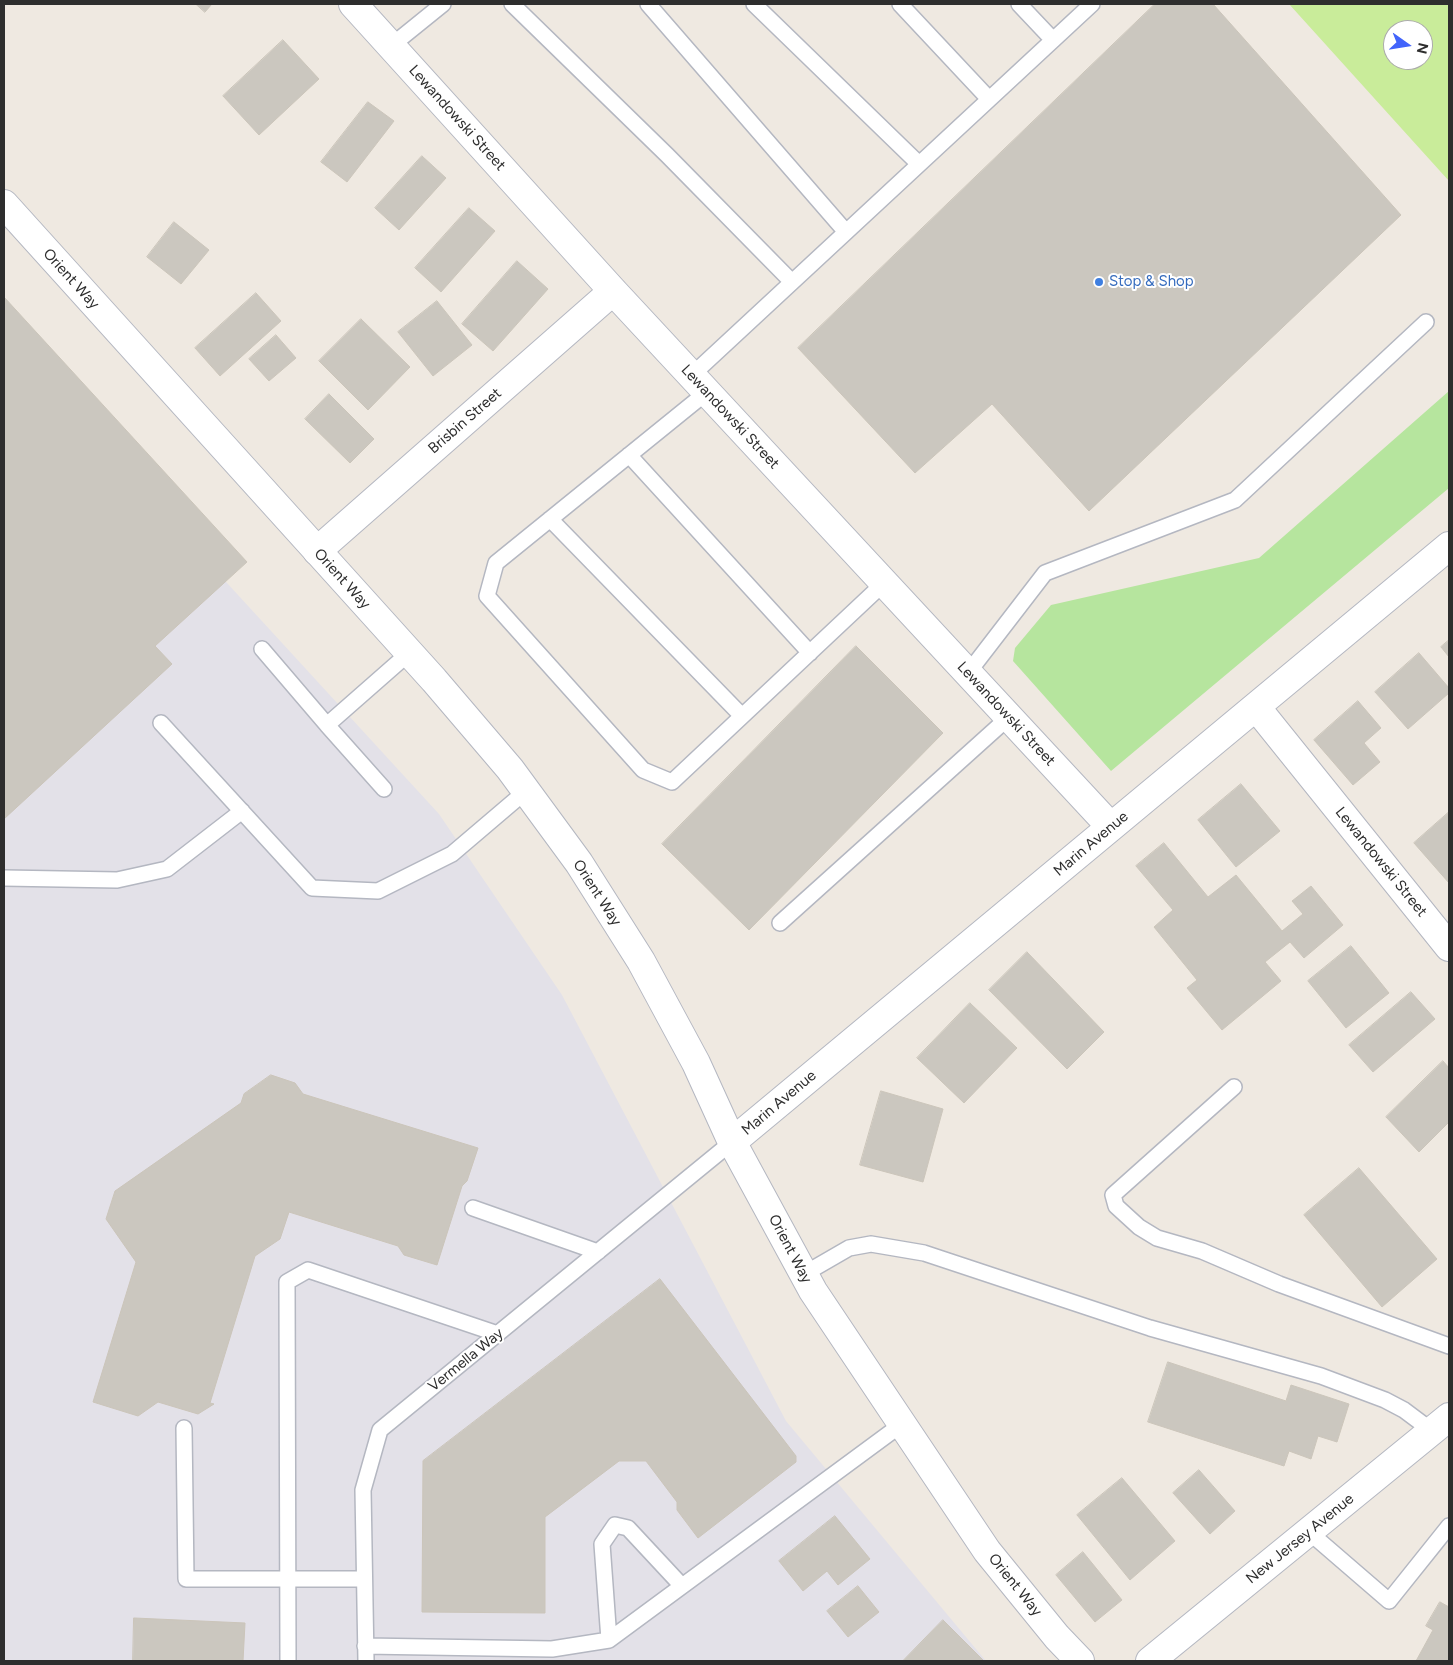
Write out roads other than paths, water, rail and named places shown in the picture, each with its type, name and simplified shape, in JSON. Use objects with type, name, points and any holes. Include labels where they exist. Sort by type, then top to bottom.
[{"type":"street","name":"Lewandowski Street","points":[[353,4],[613,291],[1111,827]]},
{"type":"street","name":"Orient Way","points":[[4,204],[434,680],[510,769],[578,863],[641,961],[696,1063],[732,1142],[813,1292],[987,1551],[1057,1637],[1080,1661]]},
{"type":"street","name":"Brisbin Street","points":[[317,550],[613,291]]},
{"type":"street","name":"Marin Avenue","points":[[732,1142],[1449,546]]},
{"type":"street","name":"Lewandowski Street","points":[[1256,707],[1449,947]]},
{"type":"street","name":"New Jersey Avenue","points":[[1150,1661],[1440,1424]]},
{"type":"lane","points":[[392,46],[443,4]]},
{"type":"lane","points":[[512,4],[667,155],[792,282]]},
{"type":"lane","points":[[648,4],[846,232]]},
{"type":"lane","points":[[754,4],[919,164]]},
{"type":"lane","points":[[900,4],[989,99]]},
{"type":"lane","points":[[1019,4],[1053,40]]},
{"type":"lane","points":[[884,583],[672,782],[643,770],[487,596],[496,563],[629,455],[699,384],[792,282],[1092,4]]},
{"type":"lane","points":[[968,673],[1046,573],[1235,500],[1426,322]]},
{"type":"lane","points":[[629,455],[810,653]]},
{"type":"lane","points":[[550,519],[742,716]]},
{"type":"lane","points":[[262,649],[384,789]]},
{"type":"lane","points":[[327,724],[409,653]]},
{"type":"lane","points":[[780,923],[1009,717]]},
{"type":"lane","points":[[161,723],[312,888],[378,891],[452,854],[526,791]]},
{"type":"lane","points":[[4,878],[118,880],[167,870],[242,811]]},
{"type":"lane","points":[[1234,1087],[1113,1195],[1116,1206],[1139,1227],[1156,1238],[1202,1252],[1279,1284],[1449,1346]]},
{"type":"lane","name":"Vermella Way","points":[[366,1661],[362,1490],[380,1430],[732,1142]]},
{"type":"lane","points":[[473,1208],[598,1252]]},
{"type":"lane","points":[[804,1274],[849,1248],[871,1244],[924,1253],[1150,1328],[1321,1376],[1385,1400],[1404,1410],[1440,1424]]},
{"type":"lane","points":[[288,1661],[287,1282],[308,1270],[498,1334]]},
{"type":"lane","points":[[365,1646],[552,1649],[609,1640],[902,1424]]},
{"type":"lane","points":[[184,1428],[186,1579],[364,1579]]},
{"type":"lane","points":[[609,1640],[602,1544],[615,1525],[628,1528],[682,1586]]},
{"type":"lane","points":[[1309,1532],[1389,1601],[1449,1526]]},
{"type":"place","name":"Stop & Shop","points":[[1099,282]]}]
